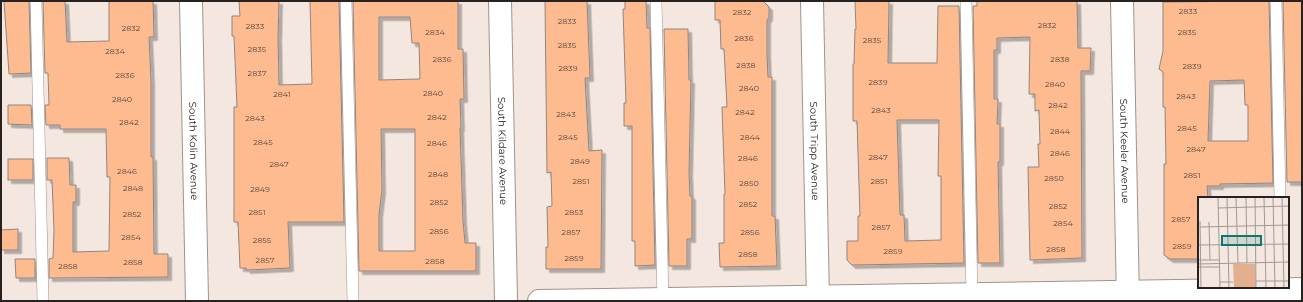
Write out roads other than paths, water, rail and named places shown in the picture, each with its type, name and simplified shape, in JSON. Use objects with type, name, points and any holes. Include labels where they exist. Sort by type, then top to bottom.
[{"type":"street","name":"South Kolin Avenue","points":[[191,1],[197,301]]},
{"type":"street","name":"South Kildare Avenue","points":[[500,1],[506,301]]},
{"type":"street","name":"South Tripp Avenue","points":[[812,1],[818,299]]},
{"type":"street","name":"South Keeler Avenue","points":[[1122,1],[1128,296]]},
{"type":"street","points":[[539,301],[1128,296],[1287,291]]},
{"type":"lane","points":[[36,1],[43,301]]},
{"type":"lane","points":[[346,1],[353,301]]},
{"type":"lane","points":[[656,1],[663,300]]},
{"type":"lane","points":[[966,1],[972,297]]},
{"type":"lane","points":[[1276,1],[1280,197]]}]
